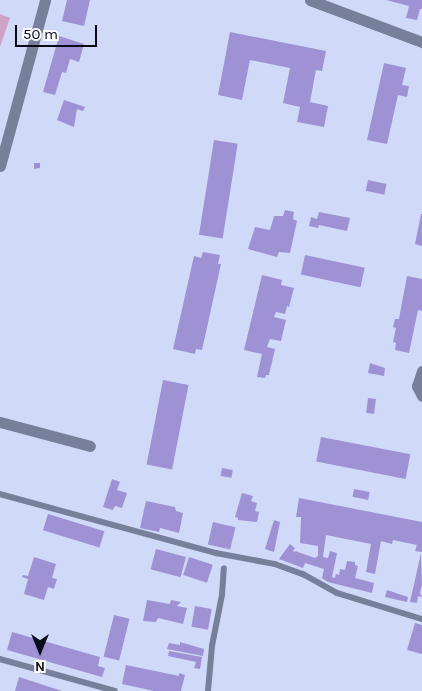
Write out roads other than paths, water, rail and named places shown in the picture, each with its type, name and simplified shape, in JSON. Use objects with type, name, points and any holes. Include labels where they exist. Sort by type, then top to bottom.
[{"type":"street","points":[[0,166],[45,0]]},
{"type":"street","points":[[310,0],[422,42]]},
{"type":"street","points":[[422,371],[417,386],[422,396]]},
{"type":"street","points":[[0,422],[90,446]]},
{"type":"lane","points":[[0,494],[216,553],[275,564],[303,574],[337,593],[422,618]]},
{"type":"lane","points":[[208,691],[212,646],[222,595],[224,569]]},
{"type":"lane","points":[[0,659],[115,691]]}]
